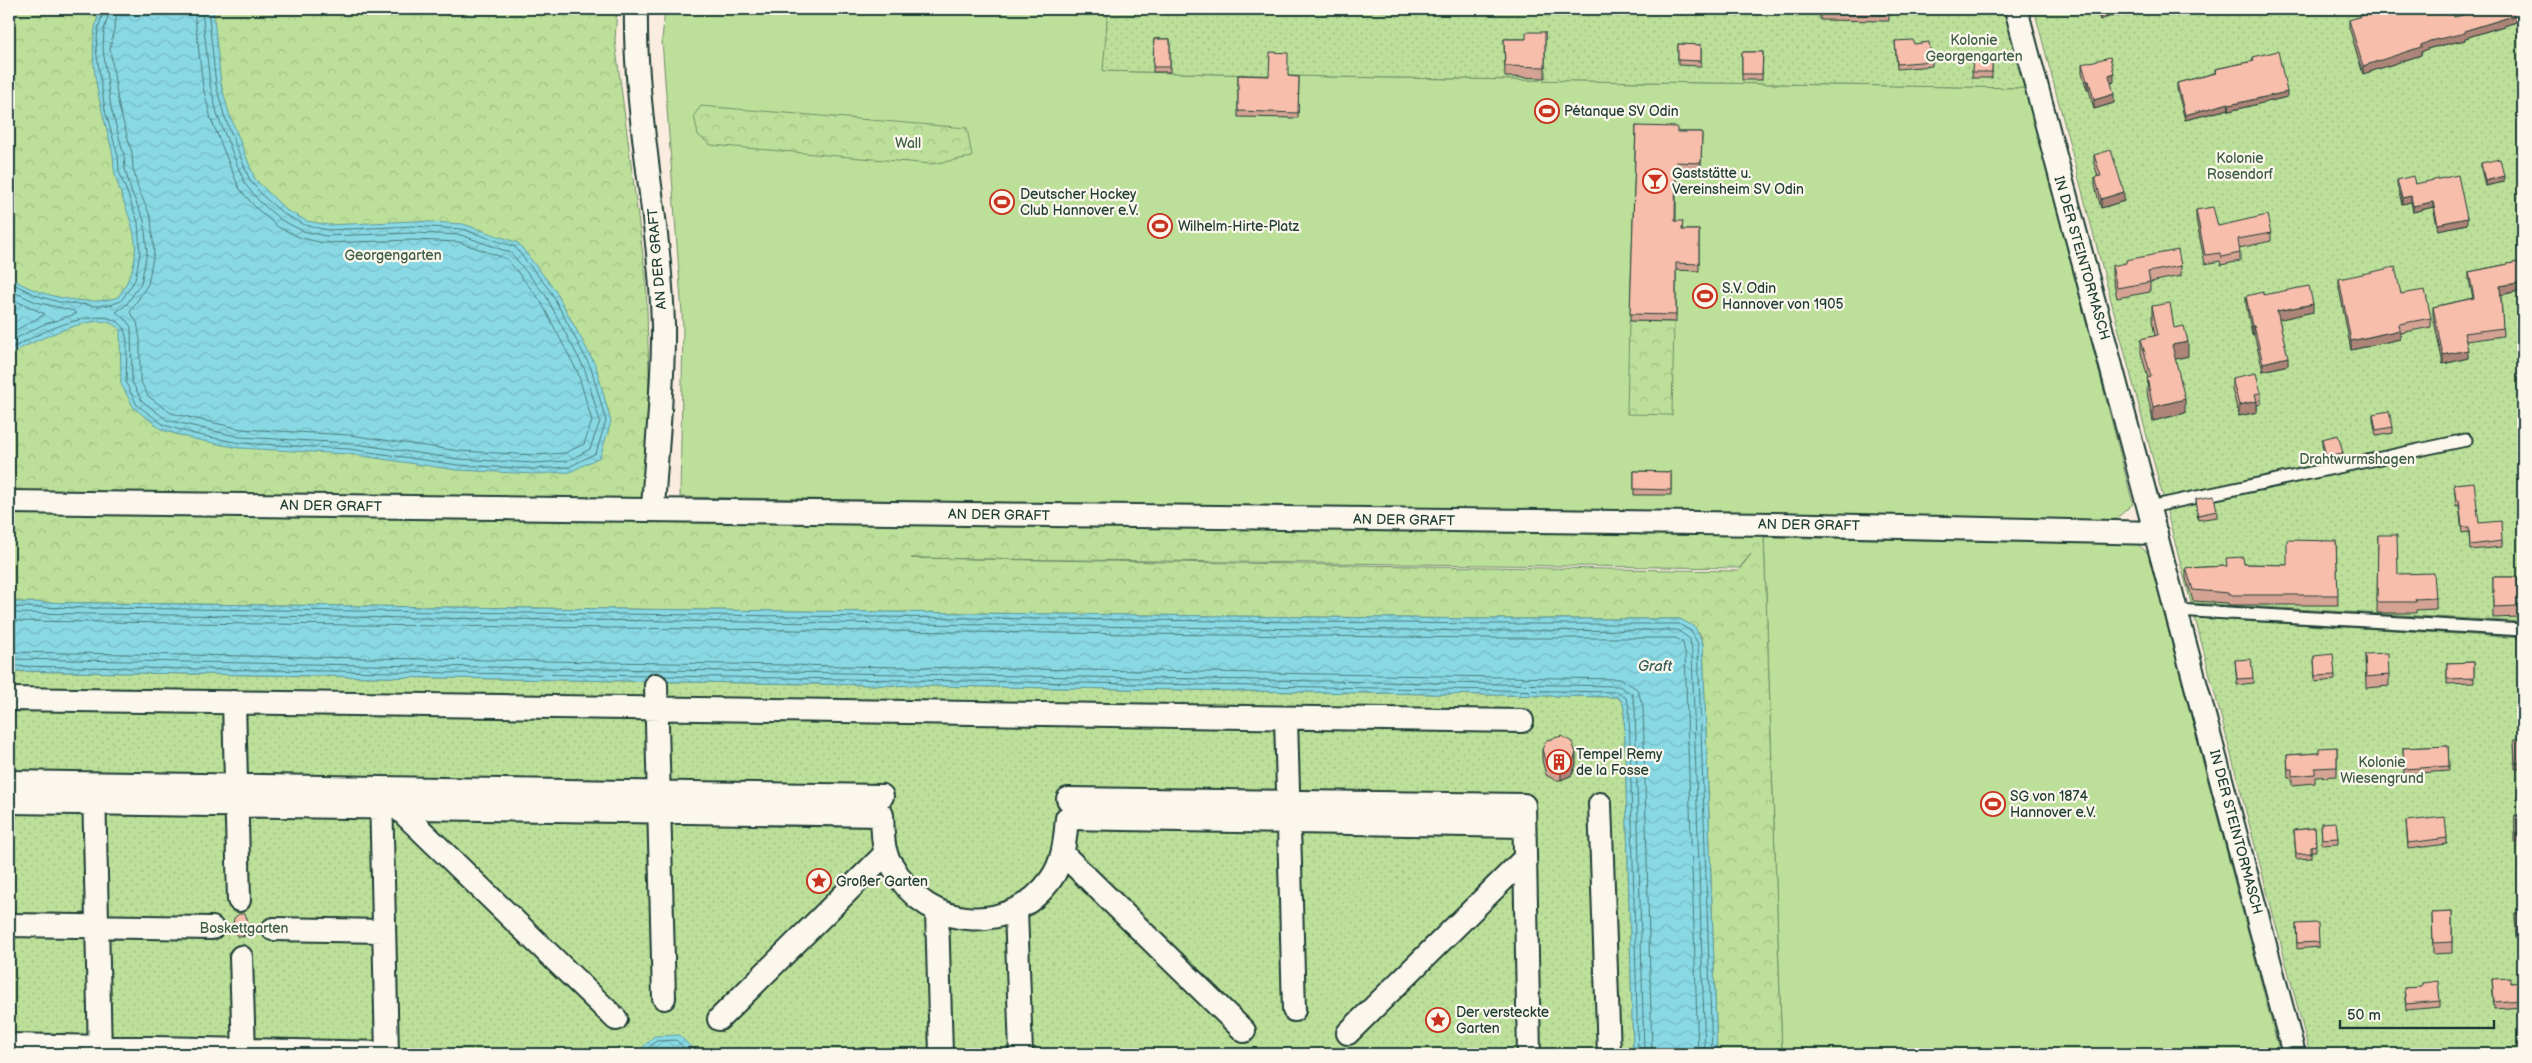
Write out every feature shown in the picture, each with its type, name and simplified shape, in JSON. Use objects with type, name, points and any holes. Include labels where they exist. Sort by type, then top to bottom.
[{"type":"street","name":"AN DER GRAFT","points":[[636,9],[636,36],[643,130],[657,252],[663,326],[653,510]]},
{"type":"street","name":"IN DER STEINTORMASCH","points":[[2016,9],[2076,243],[2097,307],[2294,1054]]},
{"type":"street","name":"AN DER GRAFT","points":[[9,502],[1774,524],[2156,532]]},
{"type":"street","points":[[656,685],[664,998]]},
{"type":"street","points":[[9,699],[1522,721]]},
{"type":"street","points":[[234,702],[239,900]]},
{"type":"street","points":[[1286,718],[1294,1010]]},
{"type":"street","points":[[9,782],[94,793],[387,802],[659,802],[882,796]]},
{"type":"street","points":[[9,802],[94,793]]},
{"type":"street","points":[[94,793],[99,1051]]},
{"type":"street","points":[[1068,799],[1289,811]]},
{"type":"street","points":[[9,1045],[99,1051],[387,1054],[384,931],[387,802]]},
{"type":"street","points":[[387,802],[616,1019]]},
{"type":"street","points":[[659,802],[882,815],[886,853],[903,886],[921,902],[937,911],[954,917],[979,919],[1000,916],[1016,909],[1035,897],[1051,879],[1063,854],[1067,818],[1524,805],[1529,1054]]},
{"type":"street","points":[[1600,804],[1610,1054]]},
{"type":"street","points":[[719,1019],[886,853]]},
{"type":"street","points":[[1063,854],[1244,1031]]},
{"type":"street","points":[[1348,1033],[1525,858]]},
{"type":"street","points":[[1016,909],[1020,1054]]},
{"type":"street","points":[[937,911],[941,1054]]},
{"type":"street","points":[[9,925],[212,928]]},
{"type":"street","points":[[273,929],[384,931]]},
{"type":"street","points":[[241,956],[244,1052]]},
{"type":"lane","points":[[2150,507],[2466,440]]},
{"type":"lane","points":[[2176,610],[2523,630]]},
{"type":"green space","name":"Georgengarten","points":[[9,9],[617,9],[615,41],[646,278],[649,374],[644,504],[9,496]]},
{"type":"green space","points":[[665,9],[1108,9],[1104,71],[1334,77],[2026,88],[2133,504],[2113,521],[680,497],[683,327],[662,40]]},
{"type":"green space","name":"Kolonie Georgengarten","points":[[1108,9],[2006,9],[2026,88],[1334,77],[1103,71]]},
{"type":"green space","points":[[2034,9],[2523,9],[2523,622],[2191,603]]},
{"type":"green space","name":"Wall","points":[[701,106],[967,128],[972,157],[931,164],[711,145],[698,135],[694,115]]},
{"type":"green space","points":[[1629,321],[1674,322],[1672,415],[1627,414]]},
{"type":"green space","points":[[9,506],[1769,530],[1764,537],[1782,1054],[1717,1054],[1703,643],[1700,634],[1680,619],[1485,619],[9,602]],"holes":[[[1751,554],[1738,571],[911,558],[1739,568]]]},
{"type":"green space","name":"SG von 1874 Hannover e.V.","points":[[1764,537],[2137,544],[2148,553],[2280,1054],[1782,1054]]},
{"type":"green space","points":[[2192,603],[2523,622],[2523,638],[2195,618]]},
{"type":"green space","name":"Kolonie Wiesengrund","points":[[2195,618],[2523,638],[2523,1054],[2310,1054]]},
{"type":"green space","name":"Großer Garten","points":[[9,671],[1617,697],[1624,704],[1633,1054],[9,1054]]},
{"type":"water","points":[[100,9],[213,9],[221,84],[229,113],[255,179],[286,210],[307,221],[328,225],[414,221],[463,224],[518,243],[555,290],[596,366],[611,422],[600,457],[570,472],[535,474],[457,470],[348,454],[239,448],[193,439],[162,430],[134,408],[121,384],[120,329],[111,323],[101,321],[74,326],[9,355],[9,276],[32,289],[61,298],[92,301],[106,300],[118,297],[134,264],[134,236],[114,172],[113,155],[96,82],[93,46],[95,27]]},
{"type":"water","name":"Graft","points":[[9,602],[1485,619],[1680,619],[1695,627],[1703,643],[1717,1054],[1633,1054],[1624,708],[1622,701],[1617,697],[9,671]]},
{"type":"water","points":[[679,1035],[698,1054],[636,1054],[654,1036]]},
{"type":"water","points":[[1282,1051],[1309,1051],[1312,1054],[1278,1054]]},
{"type":"building","points":[[1820,9],[1889,9],[1889,15],[1820,14]]},
{"type":"building","points":[[2099,9],[2116,9],[2100,14]]},
{"type":"building","points":[[2383,9],[2425,9],[2426,12],[2435,9],[2451,9],[2454,17],[2490,9],[2523,9],[2523,13],[2464,31],[2465,33],[2430,41],[2421,45],[2421,47],[2363,66],[2349,20]]},
{"type":"building","points":[[1526,32],[1545,32],[1545,67],[1505,66],[1504,39],[1526,39]]},
{"type":"building","points":[[1154,39],[1170,39],[1170,67],[1153,67]]},
{"type":"building","points":[[1913,40],[1914,44],[1929,42],[1932,61],[1897,64],[1895,41]]},
{"type":"building","points":[[1678,44],[1701,45],[1701,61],[1678,60]]},
{"type":"building","points":[[2278,51],[2287,92],[2229,105],[2229,103],[2185,115],[2177,83],[2216,73],[2215,69],[2254,61],[2253,57]]},
{"type":"building","points":[[1270,52],[1288,53],[1288,76],[1299,77],[1298,113],[1238,111],[1238,75],[1269,76]]},
{"type":"building","points":[[1742,52],[1763,52],[1762,74],[1742,74]]},
{"type":"building","points":[[1973,54],[1992,54],[1992,72],[1972,72]]},
{"type":"building","points":[[2110,57],[2114,73],[2109,75],[2114,94],[2094,100],[2082,64]]},
{"type":"building","name":"Gaststätte u. Vereinsheim SV Odin","points":[[1636,126],[1677,127],[1677,132],[1702,132],[1701,163],[1676,162],[1675,221],[1683,221],[1682,230],[1699,230],[1699,264],[1676,263],[1676,315],[1630,314]]},
{"type":"building","points":[[2111,150],[2124,192],[2101,199],[2095,177],[2101,176],[2094,155]]},
{"type":"building","points":[[2500,159],[2504,176],[2485,181],[2481,163]]},
{"type":"building","points":[[2458,175],[2467,218],[2438,224],[2433,202],[2413,206],[2411,196],[2402,198],[2397,180],[2413,176],[2415,184]]},
{"type":"building","points":[[2213,207],[2218,226],[2267,215],[2271,233],[2238,239],[2240,253],[2221,257],[2220,253],[2205,255],[2196,210]]},
{"type":"building","points":[[2178,250],[2181,266],[2148,272],[2150,282],[2117,288],[2112,266],[2126,263],[2126,260]]},
{"type":"building","points":[[2523,261],[2523,282],[2500,286],[2503,328],[2464,333],[2468,350],[2443,355],[2433,307],[2474,298],[2469,272]]},
{"type":"building","points":[[2395,267],[2401,294],[2425,290],[2431,318],[2399,324],[2400,330],[2351,341],[2339,279]]},
{"type":"building","points":[[2309,286],[2313,304],[2277,311],[2288,357],[2263,363],[2254,326],[2252,326],[2246,296],[2263,292],[2263,295]]},
{"type":"building","points":[[2170,303],[2174,328],[2184,326],[2188,342],[2172,345],[2185,399],[2153,407],[2147,378],[2151,377],[2141,339],[2158,335],[2152,306]]},
{"type":"building","points":[[2256,373],[2261,393],[2255,394],[2257,401],[2239,405],[2232,378]]},
{"type":"building","points":[[2389,411],[2393,427],[2376,430],[2373,414]]},
{"type":"building","points":[[2338,435],[2343,453],[2326,456],[2322,439]]},
{"type":"building","points":[[1634,471],[1671,472],[1671,490],[1634,489]]},
{"type":"building","points":[[2474,482],[2479,523],[2501,521],[2502,541],[2470,545],[2469,527],[2462,527],[2459,500],[2456,500],[2454,484]]},
{"type":"building","points":[[2214,496],[2217,511],[2198,515],[2196,499]]},
{"type":"building","points":[[2378,535],[2397,535],[2398,574],[2434,573],[2436,598],[2415,599],[2416,602],[2377,602]]},
{"type":"building","points":[[2287,540],[2336,541],[2338,595],[2228,595],[2228,593],[2193,590],[2186,568],[2227,566],[2226,558],[2243,557],[2244,564],[2287,565]]},
{"type":"building","points":[[2493,577],[2518,577],[2519,606],[2493,607]]},
{"type":"building","points":[[2388,653],[2389,675],[2366,677],[2365,654]]},
{"type":"building","points":[[2333,654],[2335,675],[2315,676],[2314,656]]},
{"type":"building","points":[[2518,657],[2523,657],[2523,675],[2519,675]]},
{"type":"building","points":[[2251,659],[2253,678],[2237,679],[2235,660]]},
{"type":"building","points":[[2474,662],[2474,678],[2447,679],[2447,663]]},
{"type":"building","points":[[1562,736],[1572,742],[1576,753],[1572,764],[1561,769],[1555,769],[1546,764],[1542,749],[1547,740]]},
{"type":"building","points":[[2514,740],[2523,740],[2523,763],[2515,763]]},
{"type":"building","points":[[2448,746],[2449,766],[2404,769],[2403,748]]},
{"type":"building","points":[[2337,747],[2337,767],[2315,768],[2315,774],[2292,776],[2292,769],[2288,769],[2287,755],[2319,753],[2319,748]]},
{"type":"building","points":[[2515,815],[2523,815],[2523,833],[2515,833]]},
{"type":"building","points":[[2445,817],[2447,838],[2408,843],[2406,821]]},
{"type":"building","points":[[2336,822],[2338,838],[2322,839],[2321,823]]},
{"type":"building","points":[[2315,828],[2316,845],[2311,846],[2311,853],[2296,854],[2294,830]]},
{"type":"building","points":[[2452,912],[2452,942],[2433,943],[2432,913]]},
{"type":"building","points":[[2515,913],[2523,913],[2523,933],[2516,933]]},
{"type":"building","points":[[239,914],[245,914],[250,926],[243,931],[237,930],[233,926],[234,918]]},
{"type":"building","points":[[2318,923],[2319,942],[2297,943],[2296,924]]},
{"type":"building","points":[[2511,978],[2511,983],[2523,982],[2523,1000],[2494,1002],[2492,979]]},
{"type":"building","points":[[2438,981],[2440,1001],[2406,1004],[2404,988],[2422,987],[2422,983]]},
{"type":"place","name":"Pétanque SV Odin","points":[[1547,111]]},
{"type":"place","name":"Gaststätte u. Vereinsheim SV Odin","points":[[1655,181]]},
{"type":"place","name":"Deutscher Hockey Club Hannover e.V.","points":[[1002,202]]},
{"type":"place","name":"Wilhelm-Hirte-Platz","points":[[1160,226]]},
{"type":"place","name":"S.V. Odin Hannover von 1905","points":[[1705,296]]},
{"type":"place","name":"Tempel Remy de la Fosse","points":[[1559,762]]},
{"type":"place","name":"SG von 1874 Hannover e.V.","points":[[1993,804]]},
{"type":"place","name":"Großer Garten","points":[[819,881]]},
{"type":"place","name":"Der versteckte Garten","points":[[1438,1020]]},
{"type":"park label","name":"Kolonie Rosendorf","points":[[2240,166]]},
{"type":"park label","name":"Drahtwurmshagen","points":[[2357,459]]},
{"type":"park label","name":"Boskettgarten","points":[[244,928]]}]
